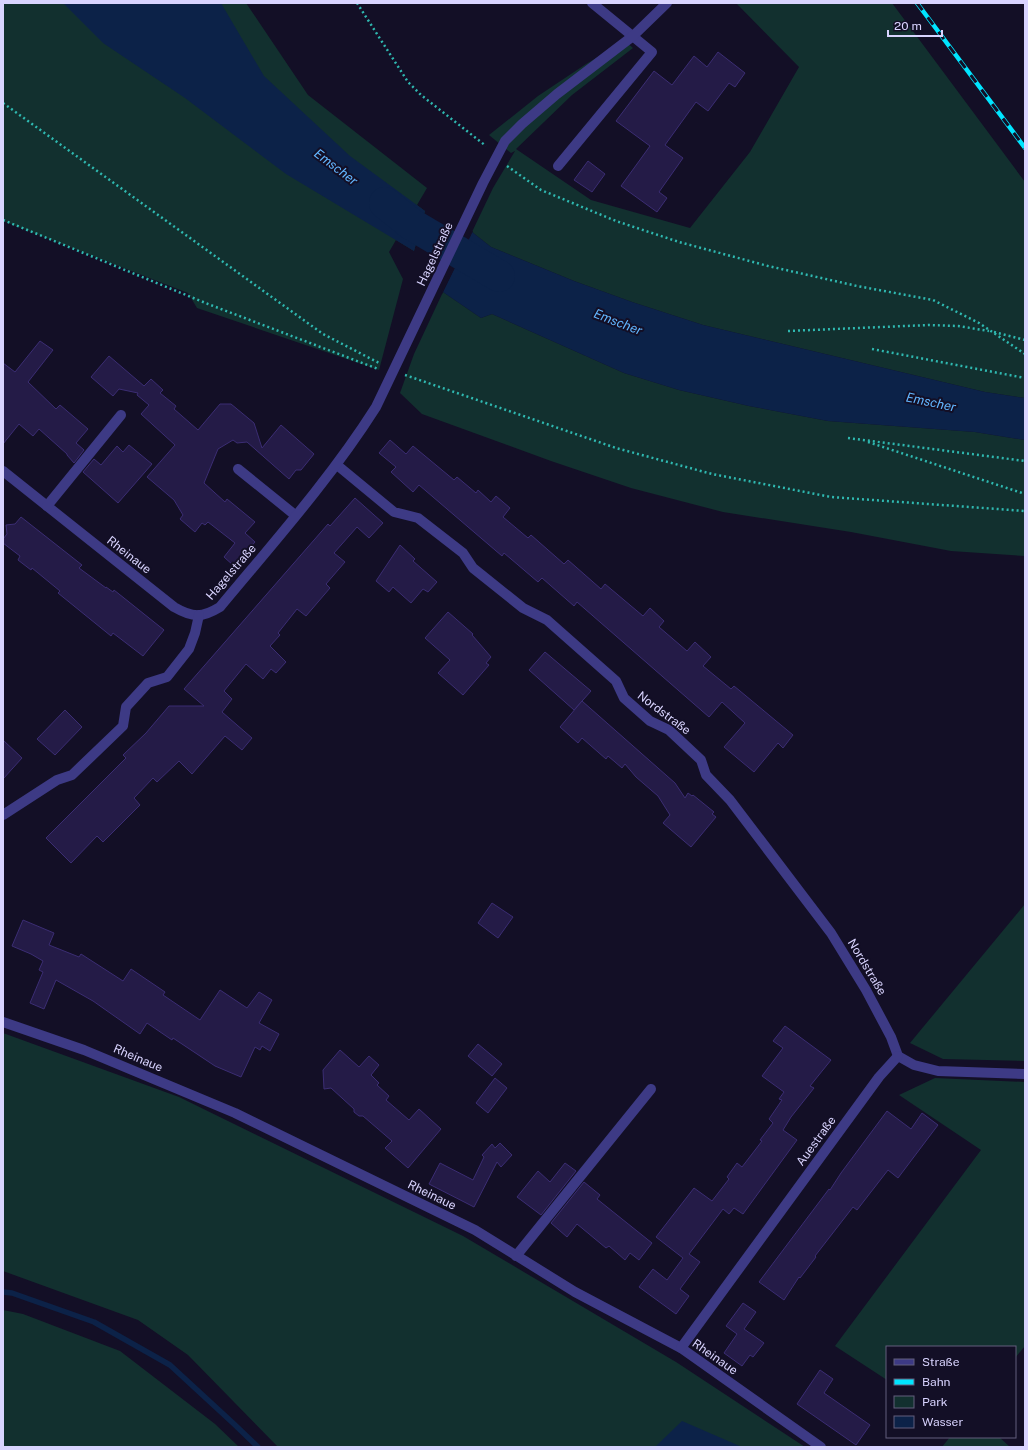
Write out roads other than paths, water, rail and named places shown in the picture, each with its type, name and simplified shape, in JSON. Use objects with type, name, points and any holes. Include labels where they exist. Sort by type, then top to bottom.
[{"type":"street","points":[[558,166],[652,52],[592,3]]},
{"type":"street","name":"Hagelstraße","points":[[199,615],[211,613],[220,607],[337,465],[358,435],[376,407],[483,183],[505,141],[522,124],[557,94],[633,36],[667,3]]},
{"type":"street","points":[[47,506],[121,415]]},
{"type":"street","name":"Nordstraße","points":[[337,465],[394,512],[418,518],[462,553],[473,568],[523,608],[547,620],[616,681],[624,698],[650,721],[669,730],[701,760],[706,775],[730,800],[831,933],[866,990],[891,1037],[898,1056]]},
{"type":"street","points":[[238,469],[296,515]]},
{"type":"street","name":"Rheinaue","points":[[3,471],[174,607],[188,614],[199,615]]},
{"type":"street","points":[[3,815],[57,780],[72,774],[123,726],[126,707],[148,683],[168,677],[189,649],[195,633],[199,615]]},
{"type":"street","name":"Rheinaue","points":[[3,1022],[84,1050],[235,1113],[475,1230],[575,1292],[681,1348],[821,1447]]},
{"type":"street","points":[[898,1056],[914,1065],[938,1071],[1025,1074]]},
{"type":"street","name":"Auestraße","points":[[681,1348],[879,1077],[898,1056]]},
{"type":"street","points":[[516,1256],[651,1089]]},
{"type":"water","points":[[63,3],[221,3],[264,76],[350,156],[425,211],[414,251],[286,174],[185,98],[103,43]]},
{"type":"water","points":[[472,232],[491,247],[574,281],[703,325],[985,392],[1025,398],[1025,440],[975,432],[828,421],[749,406],[679,390],[624,373],[492,314],[481,318],[443,292]]},
{"type":"water","points":[[682,1421],[742,1447],[655,1447]]},
{"type":"waterway","name":"Emscher","points":[[385,203],[411,224],[499,276]]},
{"type":"waterway","points":[[3,1292],[12,1293],[94,1322],[170,1365],[258,1447]]},
{"type":"railway","points":[[917,3],[1025,148]]}]
